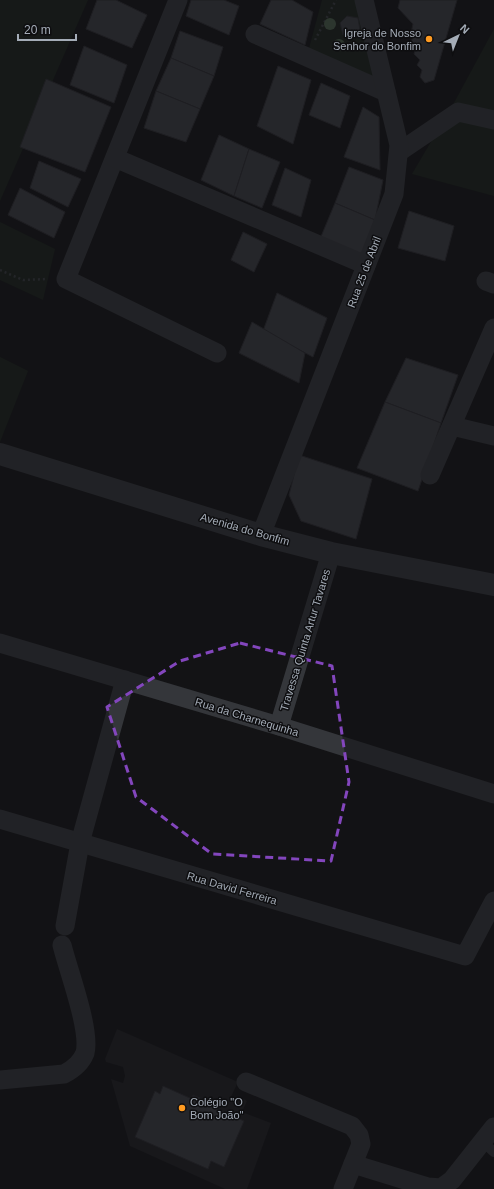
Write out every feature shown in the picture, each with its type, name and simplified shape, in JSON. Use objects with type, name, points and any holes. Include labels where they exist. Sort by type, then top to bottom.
[{"type":"street","points":[[178,0],[66,278],[217,353]]},
{"type":"street","name":"Rua 25 de Abril","points":[[261,535],[394,194],[399,145],[364,0]]},
{"type":"street","points":[[255,34],[386,92]]},
{"type":"street","points":[[399,152],[458,112],[494,120]]},
{"type":"street","points":[[114,158],[366,265]]},
{"type":"street","points":[[430,475],[494,328]]},
{"type":"street","points":[[452,426],[494,436]]},
{"type":"street","name":"Avenida do Bonfim","points":[[0,454],[261,535],[331,553],[494,586]]},
{"type":"street","name":"Travessa Quinta Artur Tavares","points":[[279,726],[331,553]]},
{"type":"street","name":"Rua da Charnequinha","points":[[0,643],[279,726],[494,794]]},
{"type":"street","points":[[65,926],[80,843],[125,680]]},
{"type":"street","name":"Rua David Ferreira","points":[[0,819],[465,956],[494,901]]},
{"type":"street","points":[[0,1080],[64,1074],[74,1069],[81,1062],[85,1052],[85,1030],[62,945]]},
{"type":"street","points":[[246,1082],[352,1126],[360,1135],[360,1144],[343,1189]]},
{"type":"street","points":[[353,1164],[428,1187],[441,1188],[452,1180],[488,1147],[494,1127]]},
{"type":"path","points":[[307,56],[336,0]]},
{"type":"path","points":[[0,270],[23,280],[66,278]]},
{"type":"highlighted area","points":[[240,643],[332,666],[349,782],[331,861],[212,854],[136,797],[107,707],[180,661]]},
{"type":"shaded area","points":[[0,0],[88,0],[0,201]]},
{"type":"shaded area","points":[[322,0],[358,0],[386,92],[307,56]]},
{"type":"shaded area","points":[[494,29],[494,196],[412,174],[455,101]]},
{"type":"shaded area","points":[[0,222],[55,249],[43,300],[0,280]]},
{"type":"shaded area","points":[[0,357],[28,371],[0,442]]},
{"type":"shaded area","name":"Colégio \"O Bom João\"","points":[[117,1029],[238,1082],[229,1101],[236,1103],[242,1098],[247,1101],[242,1112],[271,1123],[247,1189],[225,1189],[130,1146],[111,1079],[123,1083],[125,1076],[123,1067],[106,1062],[105,1059]]},
{"type":"building","points":[[97,0],[116,0],[147,15],[132,48],[86,29]]},
{"type":"building","points":[[191,0],[224,0],[239,6],[229,35],[186,16]]},
{"type":"building","points":[[271,0],[292,0],[313,12],[305,45],[260,24]]},
{"type":"building","name":"Igreja de Nosso Senhor do Bonfim","points":[[400,0],[457,0],[434,80],[425,83],[420,77],[422,70],[417,65],[420,60],[414,54],[416,48],[410,43],[414,36],[411,33],[413,24],[398,8]]},
{"type":"building","points":[[347,16],[358,18],[360,30],[353,38],[343,35],[340,23]]},
{"type":"building","points":[[180,31],[223,47],[214,76],[171,58]]},
{"type":"building","points":[[84,46],[127,65],[114,103],[70,85]]},
{"type":"building","points":[[171,58],[214,76],[200,109],[156,91]]},
{"type":"building","points":[[278,66],[311,80],[293,144],[257,126]]},
{"type":"building","points":[[46,79],[111,107],[85,172],[20,147]]},
{"type":"building","points":[[321,83],[350,96],[340,128],[309,115]]},
{"type":"building","points":[[156,91],[200,109],[186,142],[144,128]]},
{"type":"building","points":[[363,107],[379,117],[380,170],[344,157]]},
{"type":"building","points":[[219,135],[249,149],[234,196],[201,180]]},
{"type":"building","points":[[249,149],[280,162],[262,208],[234,196]]},
{"type":"building","points":[[39,161],[81,179],[68,207],[30,188]]},
{"type":"building","points":[[349,167],[383,180],[375,220],[335,203]]},
{"type":"building","points":[[285,168],[311,180],[301,217],[272,205]]},
{"type":"building","points":[[20,188],[65,212],[54,238],[8,215]]},
{"type":"building","points":[[335,203],[375,220],[362,257],[320,239]]},
{"type":"building","points":[[409,211],[454,226],[445,261],[398,248]]},
{"type":"building","points":[[243,232],[267,244],[254,272],[231,260]]},
{"type":"building","points":[[277,293],[327,318],[313,357],[263,331]]},
{"type":"building","points":[[252,322],[305,353],[299,383],[239,353]]},
{"type":"building","points":[[406,358],[458,375],[441,423],[385,402]]},
{"type":"building","points":[[385,402],[441,423],[418,491],[357,468]]},
{"type":"building","points":[[299,455],[372,479],[356,539],[301,521],[289,495]]},
{"type":"building","points":[[163,1086],[192,1099],[193,1095],[218,1106],[217,1109],[244,1121],[224,1167],[211,1161],[208,1169],[135,1137],[155,1091],[160,1094]]},
{"type":"place","name":"Igreja de Nosso Senhor do Bonfim","points":[[429,39]]},
{"type":"place","name":"Colégio \"O Bom João\"","points":[[182,1108]]}]
